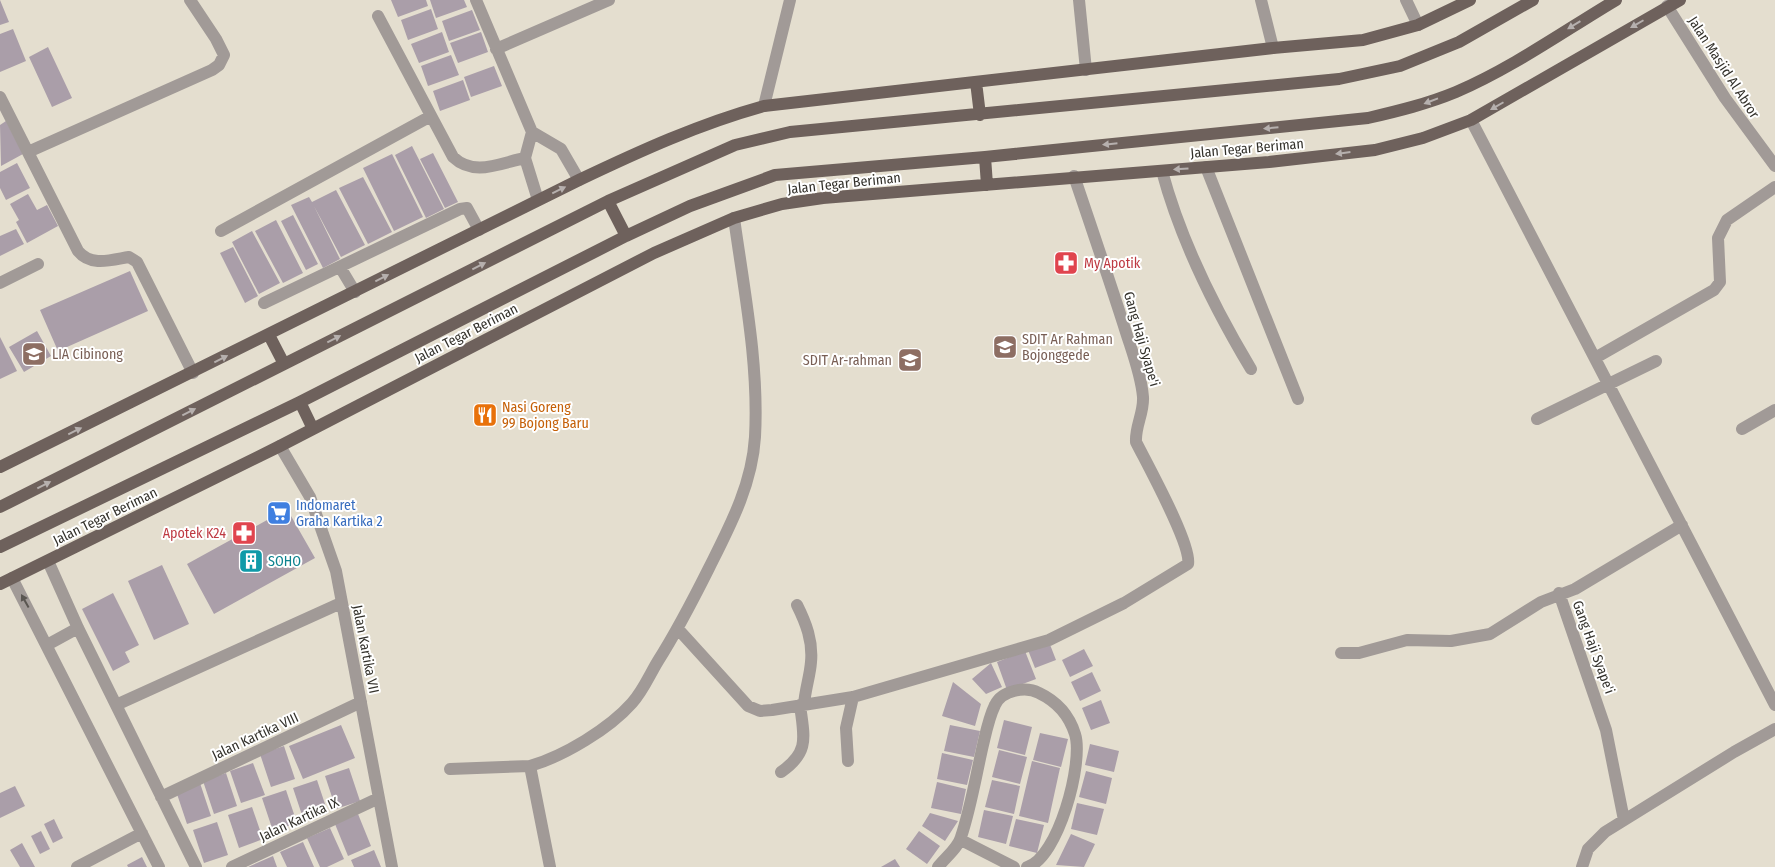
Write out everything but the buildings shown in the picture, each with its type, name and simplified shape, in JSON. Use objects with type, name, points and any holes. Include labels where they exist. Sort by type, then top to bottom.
[{"type":"main road","points":[[0,467],[579,180],[664,140],[719,118],[764,106],[1273,48],[1363,40],[1418,25],[1470,0]]},
{"type":"main road","points":[[0,507],[608,201],[735,145],[790,132],[1339,79],[1400,66],[1458,42],[1533,0]]},
{"type":"main road","name":"Jalan Tegar Beriman","points":[[0,547],[300,402],[626,236],[690,206],[774,175],[985,157],[1368,118],[1416,107],[1456,92],[1498,70],[1616,0]]},
{"type":"main road","name":"Jalan Tegar Beriman","points":[[0,584],[280,446],[654,253],[734,218],[782,204],[823,198],[1074,176],[1206,168],[1375,150],[1423,138],[1471,120],[1680,0]]},
{"type":"main road","points":[[976,82],[980,114]]},
{"type":"main road","points":[[985,157],[987,185]]},
{"type":"main road","points":[[608,201],[626,236]]},
{"type":"main road","points":[[269,334],[284,364]]},
{"type":"main road","points":[[300,402],[313,429]]},
{"type":"street","points":[[28,152],[191,80],[219,65],[224,56],[216,38],[190,0]]},
{"type":"street","points":[[476,0],[532,132],[561,149],[579,180]]},
{"type":"street","points":[[496,49],[609,0]]},
{"type":"street","points":[[764,106],[790,0]]},
{"type":"street","points":[[1079,0],[1086,70]]},
{"type":"street","points":[[1261,0],[1273,48]]},
{"type":"street","points":[[1406,0],[1418,25]]},
{"type":"street","name":"Jalan Masjid Al Abror","points":[[1668,6],[1725,98],[1775,166]]},
{"type":"street","points":[[378,16],[453,157],[462,165],[475,169],[525,158]]},
{"type":"street","points":[[0,97],[84,258],[91,261],[130,257],[137,262],[193,373]]},
{"type":"street","points":[[221,231],[431,116]]},
{"type":"street","points":[[1471,120],[1775,705]]},
{"type":"street","points":[[532,132],[525,158],[538,200]]},
{"type":"street","points":[[1206,168],[1298,399]]},
{"type":"street","points":[[1162,171],[1170,202],[1217,312],[1251,369]]},
{"type":"street","name":"Gang Haji Syape'i","points":[[854,697],[1049,640],[1124,603],[1188,564],[1189,557],[1175,523],[1136,442],[1135,433],[1142,409],[1143,397],[1107,271],[1074,176]]},
{"type":"street","points":[[1595,358],[1714,290],[1720,282],[1718,238],[1727,220],[1775,187]]},
{"type":"street","points":[[264,303],[460,208],[467,208],[479,230]]},
{"type":"street","points":[[450,769],[530,766],[543,762],[588,738],[609,724],[634,702],[678,629],[735,515],[748,481],[754,437],[751,343],[734,218]]},
{"type":"street","points":[[0,283],[38,264]]},
{"type":"street","points":[[340,267],[355,292]]},
{"type":"street","points":[[1537,419],[1656,361]]},
{"type":"street","points":[[1742,429],[1775,410]]},
{"type":"street","name":"Jalan Kartika VII","points":[[280,446],[310,497],[336,571],[392,867]]},
{"type":"street","points":[[1559,593],[1574,589],[1682,525]]},
{"type":"street","points":[[48,561],[78,628],[196,867]]},
{"type":"street","points":[[12,578],[38,624],[159,867]]},
{"type":"street","name":"Gang Haji Syape'i","points":[[1341,653],[1359,653],[1406,640],[1451,640],[1490,634],[1559,593],[1606,730],[1624,820]]},
{"type":"street","points":[[116,705],[342,603]]},
{"type":"street","points":[[781,772],[800,755],[803,744],[802,705],[811,663],[811,643],[807,624],[798,605]]},
{"type":"street","points":[[47,645],[78,628]]},
{"type":"street","points":[[678,629],[748,706],[760,711],[854,697],[846,728],[848,761]]},
{"type":"street","points":[[938,867],[960,840],[988,725],[996,703],[1004,696],[1017,690],[1031,689],[1059,706],[1076,736],[1077,754],[1059,830],[1040,860],[1027,867]]},
{"type":"street","name":"Jalan Kartika VIII","points":[[162,797],[361,702]]},
{"type":"street","points":[[1582,867],[1588,849],[1595,840],[1734,752],[1775,729]]},
{"type":"street","points":[[530,766],[550,867]]},
{"type":"street","name":"Jalan Kartika IX","points":[[232,867],[379,798]]},
{"type":"street","points":[[77,867],[142,833]]},
{"type":"street","points":[[960,840],[1014,867]]},
{"type":"place","name":"My Apotik","points":[[1066,263]]},
{"type":"place","name":"SDIT Ar Rahman Bojonggede","points":[[1005,347]]},
{"type":"place","name":"LIA Cibinong","points":[[34,354]]},
{"type":"place","name":"SDIT Ar-rahman","points":[[910,360]]},
{"type":"place","name":"Nasi Goreng 99 Bojong Baru","points":[[485,415]]},
{"type":"place","name":"Indomaret Graha Kartika 2","points":[[279,513]]},
{"type":"place","name":"Apotek K24","points":[[244,533]]},
{"type":"place","name":"SOHO","points":[[251,561]]}]
